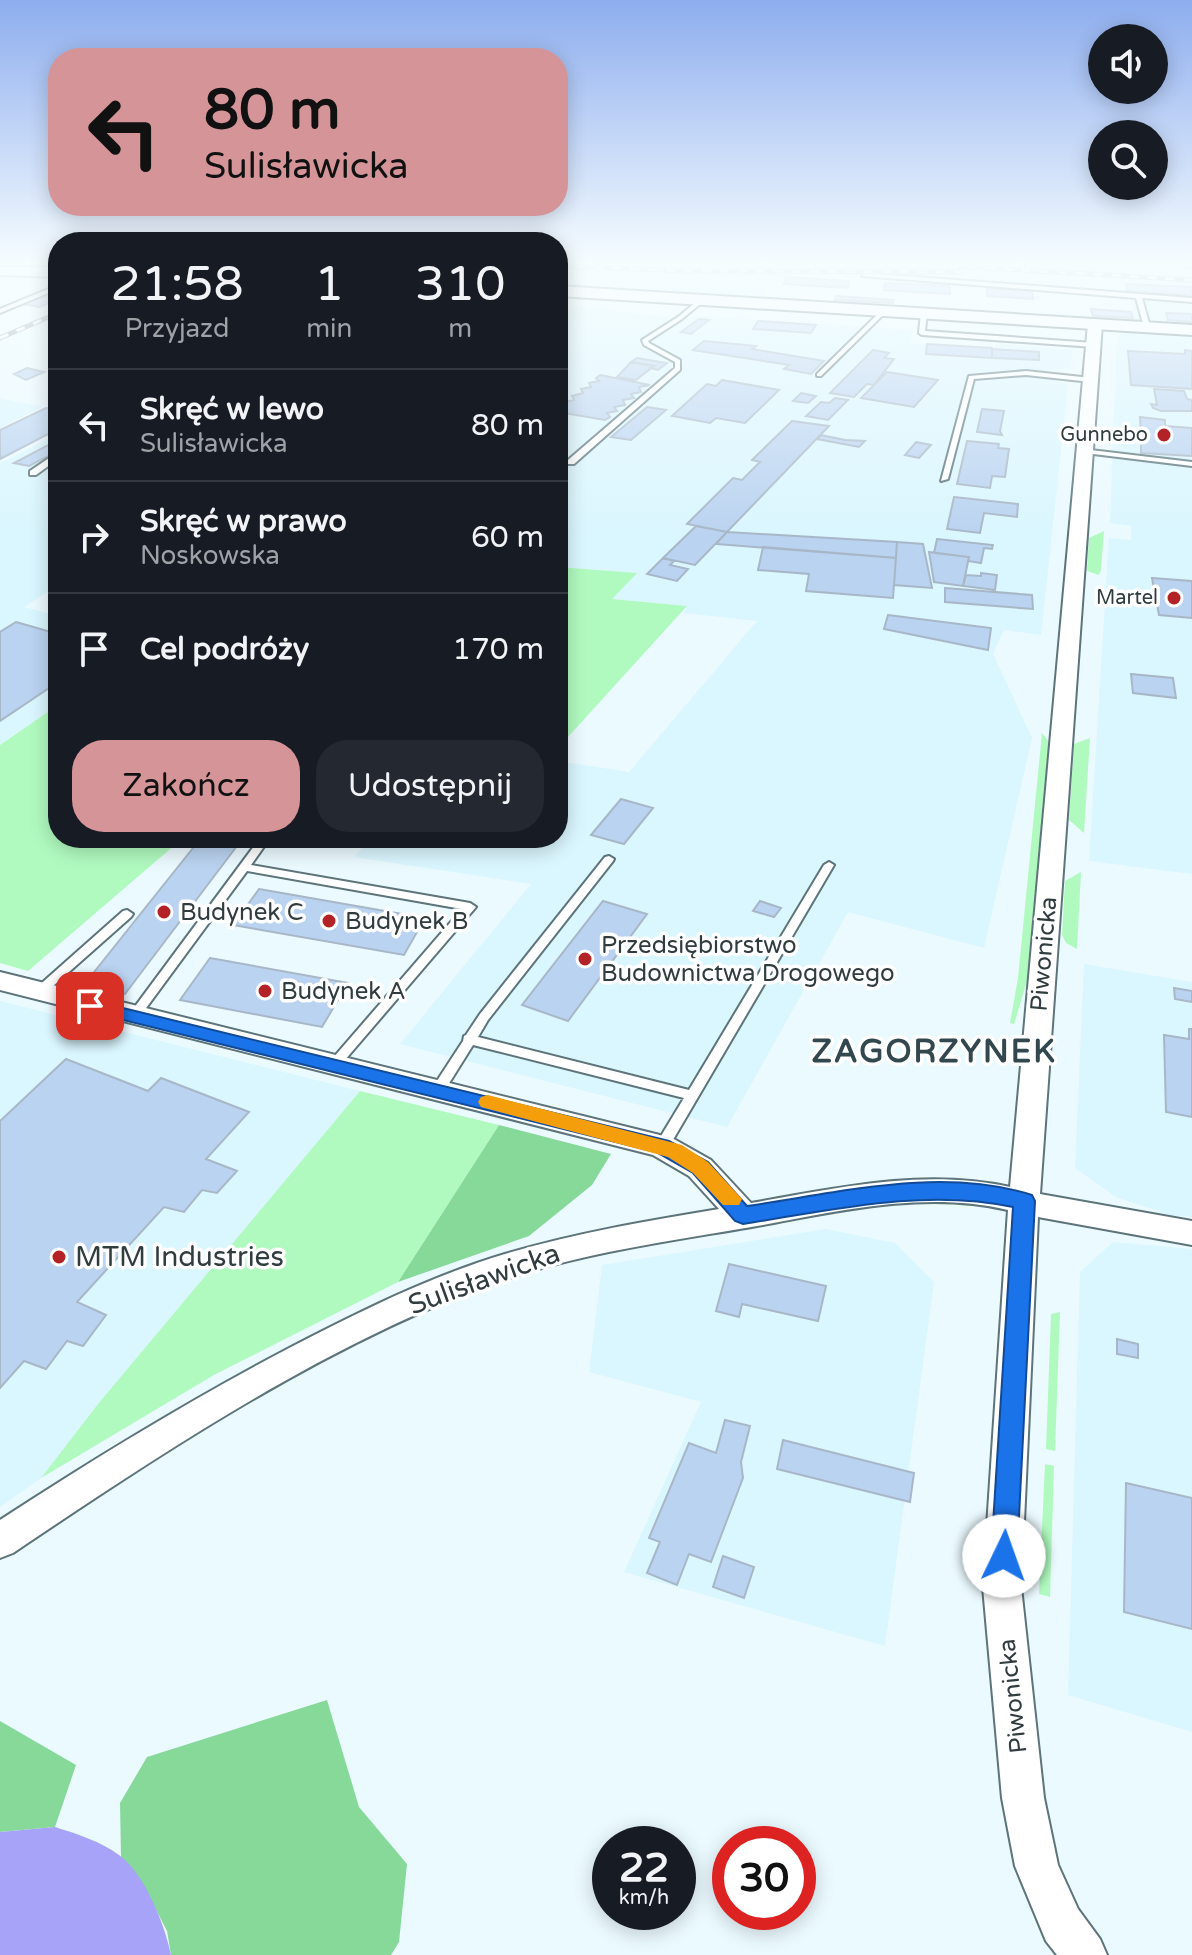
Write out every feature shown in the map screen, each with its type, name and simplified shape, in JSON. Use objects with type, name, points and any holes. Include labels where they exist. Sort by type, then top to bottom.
[{"type":"street","name":"Piwonicka","points":[[1084,1955],[1062,1925],[1037,1866],[1023,1798],[1002,1587],[1024,1201],[1093,353]]},
{"type":"street","points":[[0,981],[662,1146],[700,1168],[743,1215]]},
{"type":"street","name":"Sulisławicka","points":[[0,1541],[98,1476],[234,1394],[345,1335],[441,1290],[504,1267],[577,1246],[743,1215],[908,1191],[985,1193],[1024,1201]]},
{"type":"street","points":[[1024,1201],[1103,1220],[1192,1233]]},
{"type":"lane","points":[[571,462],[678,369],[678,361],[663,353]]},
{"type":"lane","points":[[819,375],[841,353]]},
{"type":"lane","points":[[944,479],[971,377],[1026,373],[1091,380]]},
{"type":"lane","points":[[1085,451],[1192,464]]},
{"type":"lane","points":[[33,473],[48,463]]},
{"type":"lane","points":[[134,1016],[258,848]]},
{"type":"lane","points":[[438,1090],[468,1039],[609,859]]},
{"type":"lane","points":[[662,1146],[829,865]]},
{"type":"lane","points":[[244,867],[470,907],[333,1065]]},
{"type":"lane","points":[[39,992],[127,914]]},
{"type":"lane","points":[[468,1039],[693,1096]]},
{"type":"shaded area","points":[[568,353],[1073,353],[1071,369],[1047,370],[1045,377],[1068,385],[1041,635],[1004,630],[993,654],[1032,738],[984,948],[848,912],[727,1127],[400,1044],[531,884],[354,857],[362,848],[568,848],[568,763],[629,772],[757,621],[684,613],[687,606],[611,599],[636,573],[568,568]]},
{"type":"shaded area","points":[[1116,353],[1192,353],[1192,874],[1089,861],[1109,538],[1131,540],[1131,526],[1110,523]]},
{"type":"shaded area","points":[[0,398],[42,407],[0,428]]},
{"type":"shaded area","points":[[48,439],[48,591],[24,607],[48,613],[48,712],[0,745],[0,463]]},
{"type":"shaded area","points":[[1084,964],[1192,982],[1192,1217],[1170,1215],[1116,1197],[1075,1168]]},
{"type":"shaded area","points":[[0,1001],[360,1091],[98,1404],[41,1478],[0,1507]]},
{"type":"shaded area","points":[[826,1229],[895,1243],[934,1282],[885,1646],[624,1572],[701,1402],[589,1372],[602,1265]]},
{"type":"shaded area","points":[[1113,1242],[1192,1249],[1192,1732],[1068,1695],[1080,1272]]},
{"type":"shaded area","points":[[55,1827],[104,1846],[128,1864],[152,1901],[171,1955],[0,1955],[0,1832]]},
{"type":"green space","points":[[1104,531],[1099,575],[1087,571],[1089,538]]},
{"type":"green space","points":[[568,568],[637,573],[612,599],[687,606],[568,737]]},
{"type":"green space","points":[[48,712],[48,848],[171,848],[28,971],[0,963],[0,745]]},
{"type":"green space","points":[[1042,733],[1049,742],[1027,981],[1014,1024],[1010,1023],[1018,978]]},
{"type":"green space","points":[[1090,738],[1084,833],[1069,820],[1074,744]]},
{"type":"green space","points":[[1081,872],[1077,949],[1066,943],[1062,935],[1065,881]]},
{"type":"green space","points":[[360,1091],[499,1125],[398,1282],[214,1375],[41,1478],[98,1404]]},
{"type":"green space","points":[[499,1125],[611,1154],[592,1185],[529,1236],[398,1282]]},
{"type":"green space","points":[[1060,1312],[1055,1451],[1046,1449],[1051,1314]]},
{"type":"green space","points":[[1045,1464],[1054,1466],[1050,1597],[1039,1594]]},
{"type":"green space","points":[[327,1700],[359,1807],[407,1864],[399,1942],[391,1955],[171,1955],[167,1931],[146,1890],[121,1857],[120,1803],[147,1757]]},
{"type":"green space","points":[[0,1721],[76,1765],[55,1827],[0,1832]]},
{"type":"building","points":[[714,353],[777,353],[824,361],[811,374],[784,369],[789,365]]},
{"type":"building","points":[[870,353],[889,353],[884,358],[894,359],[874,385],[867,384],[854,397],[830,393]]},
{"type":"building","points":[[992,353],[992,358],[926,354]]},
{"type":"building","points":[[992,353],[1039,353],[1039,360],[992,358]]},
{"type":"building","points":[[1128,353],[1192,353],[1192,389],[1131,385]]},
{"type":"building","points":[[637,358],[667,363],[658,370],[650,368],[654,366],[631,362]]},
{"type":"building","points":[[631,362],[654,366],[636,380],[617,377]]},
{"type":"building","points":[[27,368],[44,372],[26,380],[14,374]]},
{"type":"building","points":[[887,372],[938,380],[914,407],[861,398]]},
{"type":"building","points":[[600,375],[650,385],[639,387],[641,392],[631,394],[634,398],[623,400],[625,405],[614,407],[617,411],[607,413],[610,417],[605,420],[568,414],[568,401],[574,400],[572,396],[583,393],[581,389],[591,387],[589,383],[599,381],[596,378]]},
{"type":"building","points":[[722,380],[779,390],[745,423],[716,418],[710,423],[672,416],[707,384],[716,386]]},
{"type":"building","points":[[1154,389],[1184,391],[1187,399],[1192,400],[1192,411],[1153,408],[1151,404],[1157,405]]},
{"type":"building","points":[[801,393],[816,396],[808,403],[793,401]]},
{"type":"building","points":[[835,398],[848,400],[828,420],[806,416],[821,402],[829,403]]},
{"type":"building","points":[[647,407],[666,410],[631,440],[611,437]]},
{"type":"building","points":[[48,408],[48,434],[0,459],[0,430]]},
{"type":"building","points":[[982,409],[1004,411],[1002,435],[977,432]]},
{"type":"building","name":"Gunnebo","points":[[1140,417],[1165,420],[1165,426],[1192,428],[1192,456],[1141,453],[1141,438],[1135,437],[1135,432],[1141,432]]},
{"type":"building","points":[[792,421],[829,426],[727,532],[687,524],[733,478],[742,480],[760,462],[752,460]]},
{"type":"building","points":[[821,435],[865,441],[859,447],[817,439]]},
{"type":"building","points":[[967,441],[999,444],[998,448],[1009,449],[1005,477],[992,476],[990,488],[957,484]]},
{"type":"building","points":[[916,442],[931,445],[919,458],[905,455]]},
{"type":"building","points":[[48,445],[48,456],[29,466],[14,463]]},
{"type":"building","points":[[954,497],[1018,504],[1017,517],[984,513],[980,533],[947,529]]},
{"type":"building","points":[[696,526],[727,532],[695,565],[663,558]]},
{"type":"building","points":[[727,532],[897,542],[896,558],[716,544]]},
{"type":"building","points":[[937,539],[993,545],[992,549],[984,548],[981,563],[968,561],[969,557],[934,553]]},
{"type":"building","points":[[897,542],[923,544],[932,588],[894,585]]},
{"type":"building","points":[[763,547],[896,558],[893,598],[806,591],[809,574],[758,570]]},
{"type":"building","points":[[929,552],[969,557],[963,586],[934,582]]},
{"type":"building","points":[[663,558],[674,561],[670,565],[688,569],[677,581],[647,574]]},
{"type":"building","points":[[981,573],[997,575],[995,590],[963,586],[966,575],[981,576]]},
{"type":"building","name":"Martel","points":[[1152,578],[1192,581],[1192,618],[1159,615]]},
{"type":"building","points":[[945,588],[1032,595],[1033,609],[945,602]]},
{"type":"building","points":[[888,615],[991,628],[988,650],[884,629]]},
{"type":"building","points":[[16,622],[48,631],[48,689],[0,721],[0,632]]},
{"type":"building","points":[[1131,674],[1173,678],[1176,698],[1133,693]]},
{"type":"building","points":[[621,799],[653,808],[624,844],[591,835]]},
{"type":"building","name":"Budynek C","points":[[193,848],[235,848],[125,994],[83,986]]},
{"type":"building","name":"Budynek B","points":[[259,889],[425,918],[404,955],[233,925]]},
{"type":"building","name":"Przedsiębiorstwo Budownictwa Drogowego","points":[[603,901],[647,914],[568,1021],[522,1005]]},
{"type":"building","points":[[760,901],[781,908],[774,917],[753,911]]},
{"type":"building","name":"Budynek A","points":[[210,958],[348,983],[322,1027],[180,1000]]},
{"type":"building","points":[[1174,988],[1192,991],[1192,1002],[1175,999]]},
{"type":"building","points":[[1189,1029],[1192,1029],[1192,1117],[1166,1112],[1164,1035],[1189,1039]]},
{"type":"building","name":"MTM Industries","points":[[66,1059],[148,1091],[161,1078],[249,1112],[206,1159],[237,1171],[217,1193],[202,1190],[184,1212],[164,1207],[77,1302],[106,1315],[83,1346],[67,1341],[46,1369],[24,1361],[0,1388],[0,1121]]},
{"type":"building","points":[[729,1264],[826,1286],[818,1321],[742,1304],[739,1317],[716,1311]]},
{"type":"building","points":[[1117,1339],[1138,1344],[1138,1358],[1117,1354]]},
{"type":"building","points":[[725,1420],[750,1426],[741,1462],[743,1478],[711,1562],[689,1554],[677,1585],[647,1573],[660,1542],[649,1538],[689,1443],[716,1453]]},
{"type":"building","points":[[783,1440],[914,1473],[910,1502],[777,1469]]},
{"type":"building","points":[[1126,1483],[1192,1498],[1192,1629],[1124,1612]]},
{"type":"building","points":[[723,1556],[754,1567],[744,1598],[713,1587]]},
{"type":"slow traffic","points":[[488,1102],[662,1146],[686,1157],[731,1199]]},
{"type":"place","name":"Gunnebo","points":[[1164,435]]},
{"type":"place","name":"Martel","points":[[1174,598]]},
{"type":"place","name":"Budynek C","points":[[164,912]]},
{"type":"place","name":"Budynek B","points":[[329,921]]},
{"type":"place","name":"Przedsiębiorstwo Budownictwa Drogowego","points":[[585,959]]},
{"type":"place","name":"Budynek A","points":[[265,991]]},
{"type":"place","name":"MTM Industries","points":[[59,1257]]},
{"type":"district","name":"ZAGORZYNEK","points":[[934,1052]]},
{"type":"route","points":[[90,1006],[662,1146],[686,1157],[700,1168],[743,1215],[877,1193],[908,1191],[962,1191],[1024,1201],[1004,1556]]}]
